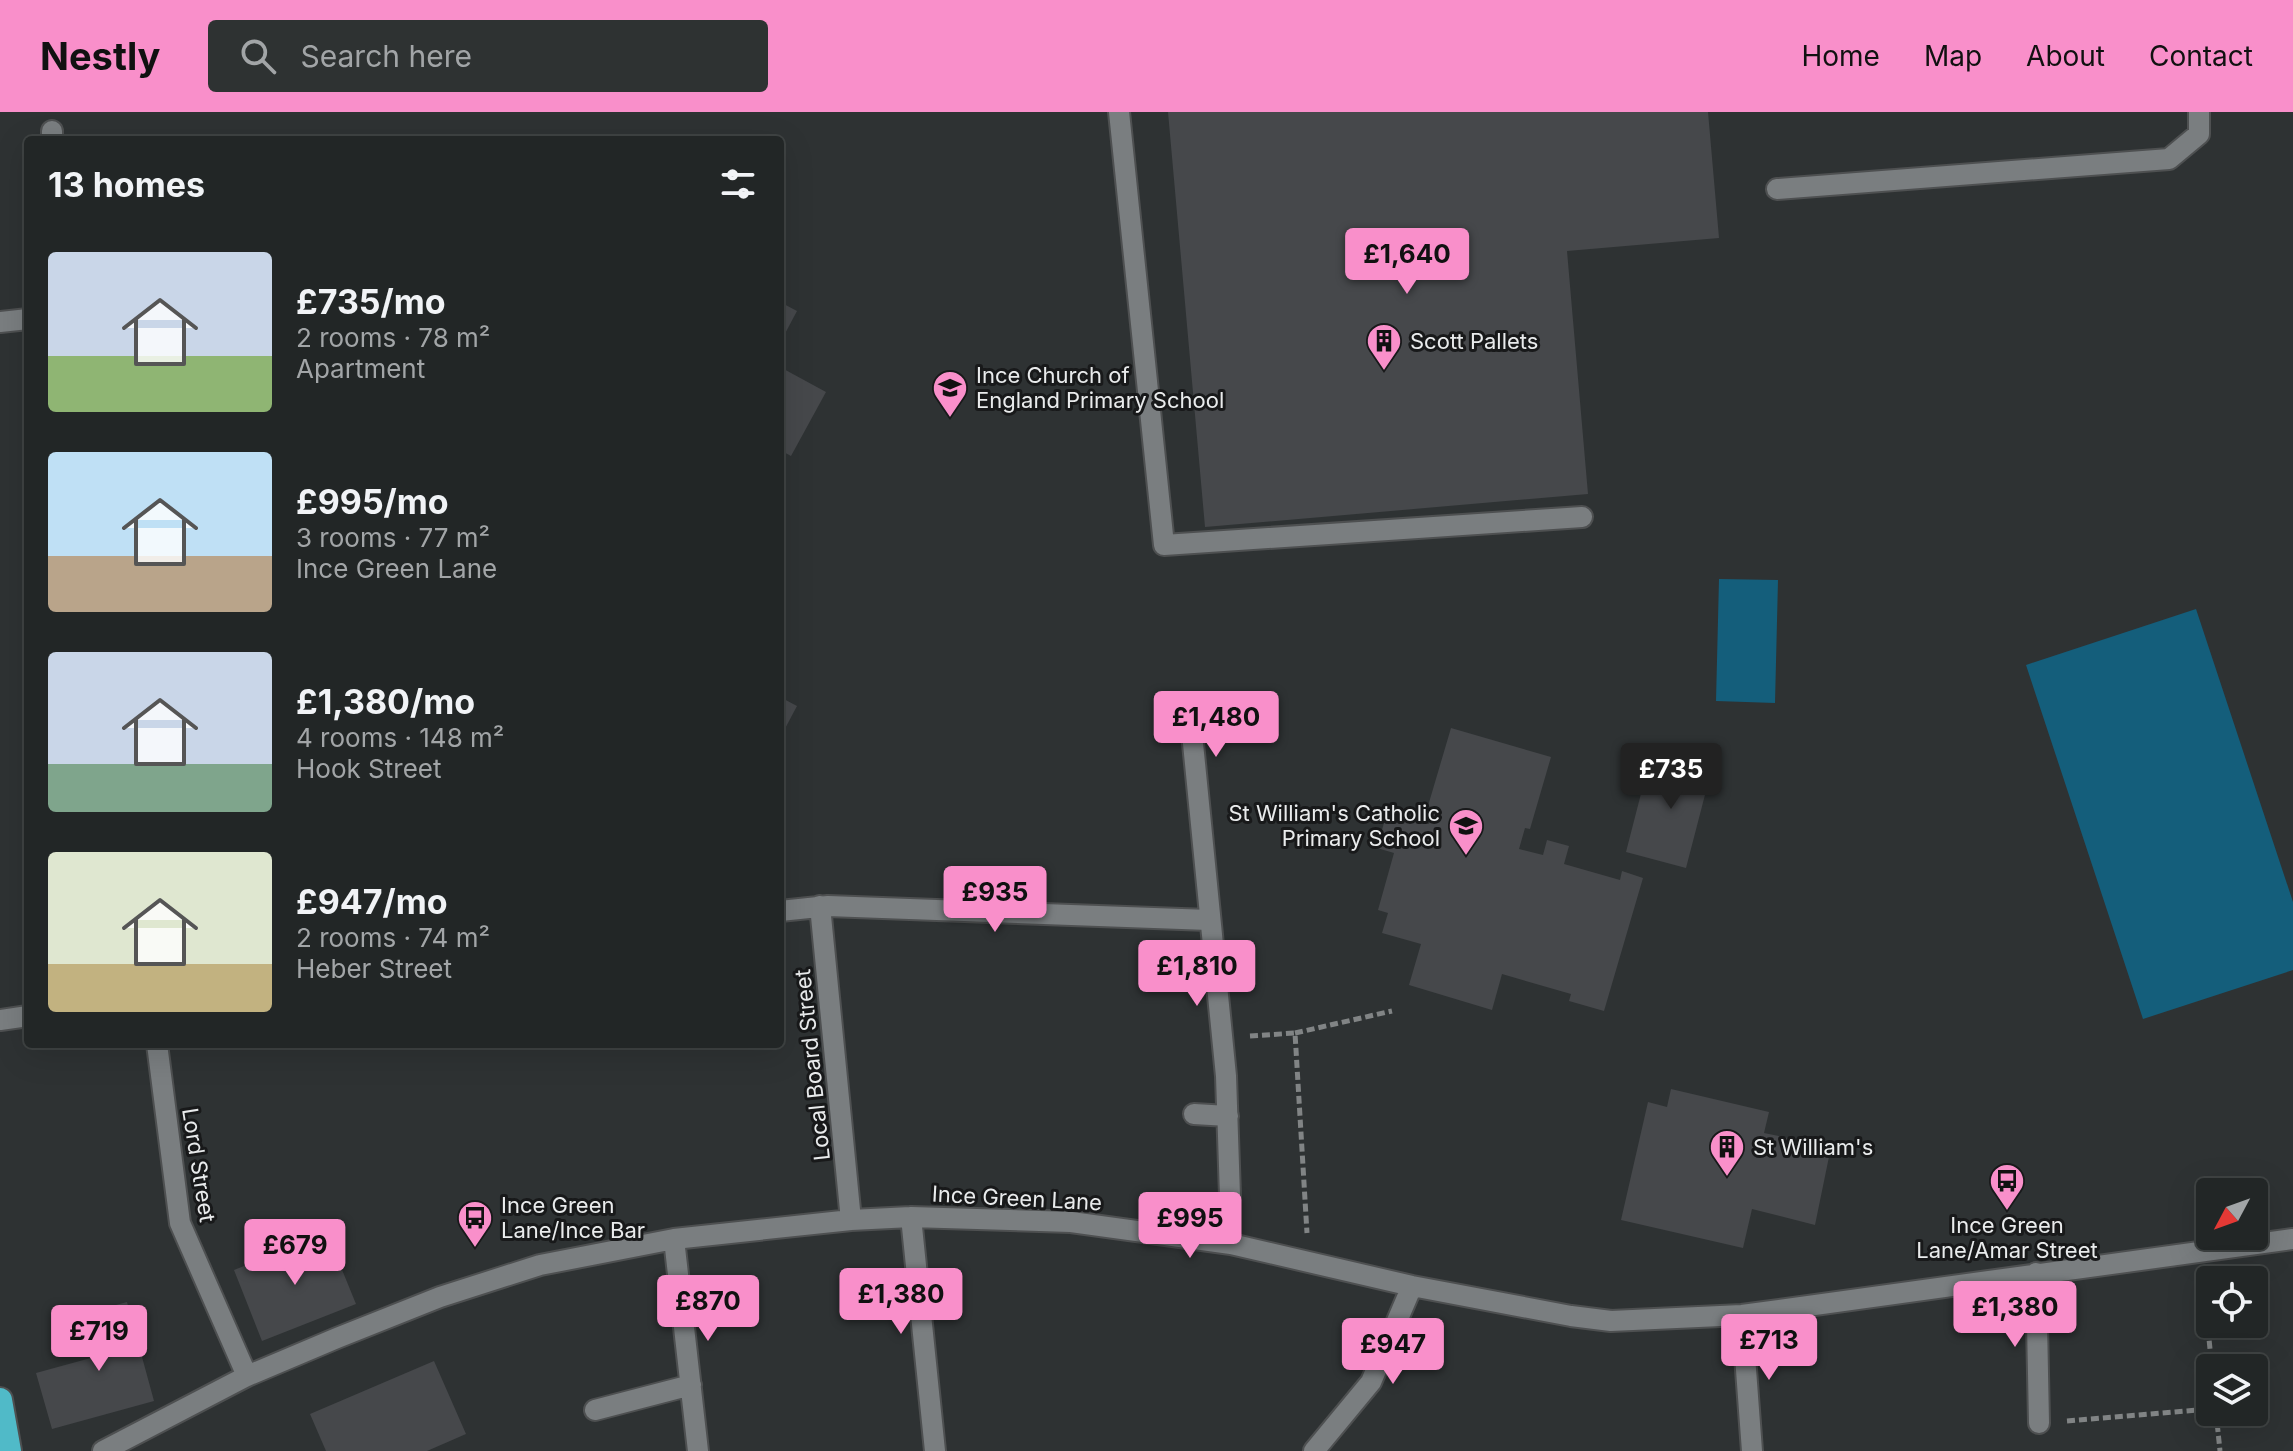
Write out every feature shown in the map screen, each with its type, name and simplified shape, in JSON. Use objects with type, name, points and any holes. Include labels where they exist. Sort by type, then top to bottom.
[{"type":"highway","points":[[0,1400],[9,1451]]},
{"type":"street","points":[[1119,112],[1164,545],[1582,517]]},
{"type":"street","points":[[1777,189],[2169,159],[2199,134],[2199,112]]},
{"type":"street","points":[[0,322],[24,319]]},
{"type":"street","points":[[1189,703],[1222,1037],[1230,1196]]},
{"type":"street","points":[[784,910],[820,906],[1209,920]]},
{"type":"street","name":"Local Board Street","points":[[820,906],[851,1220]]},
{"type":"street","points":[[0,1020],[24,1017]]},
{"type":"street","name":"Lord Street","points":[[158,1048],[180,1223],[247,1376]]},
{"type":"street","points":[[1194,1114],[1228,1116]]},
{"type":"street","points":[[911,1217],[935,1451]]},
{"type":"street","name":"Ince Green Lane","points":[[103,1451],[247,1376],[455,1293],[540,1265],[674,1239],[851,1220],[911,1217],[1071,1222],[1231,1244],[1412,1286],[1611,1321],[1742,1315],[2293,1239]]},
{"type":"street","points":[[674,1239],[698,1451]]},
{"type":"street","points":[[2036,1273],[2039,1423]]},
{"type":"street","points":[[1314,1451],[1371,1382],[1412,1286]]},
{"type":"street","points":[[1742,1315],[1752,1451]]},
{"type":"street","points":[[595,1410],[691,1385]]},
{"type":"path","points":[[1222,1037],[1295,1033],[1392,1011]]},
{"type":"path","points":[[1295,1033],[1309,1262]]},
{"type":"path","points":[[2200,1252],[2211,1354]]},
{"type":"path","points":[[2039,1423],[2196,1410]]},
{"type":"path","points":[[2217,1426],[2220,1451]]},
{"type":"shaded area","points":[[1719,579],[1778,580],[1775,703],[1716,701]]},
{"type":"shaded area","points":[[2196,609],[2293,902],[2293,970],[2143,1019],[2026,665]]},
{"type":"building","name":"Scott Pallets","points":[[1168,112],[1708,112],[1719,238],[1567,251],[1588,494],[1205,527]]},
{"type":"building","points":[[784,304],[797,311],[784,335]]},
{"type":"building","points":[[784,369],[826,392],[791,456],[784,452]]},
{"type":"building","points":[[784,699],[797,706],[784,730]]},
{"type":"building","points":[[1451,728],[1551,757],[1530,829],[1525,828],[1519,849],[1543,855],[1547,840],[1569,846],[1564,864],[1620,880],[1622,871],[1643,878],[1604,1011],[1569,1001],[1571,994],[1502,974],[1492,1010],[1409,985],[1421,944],[1382,933],[1388,913],[1378,910],[1394,853],[1377,848],[1387,812],[1429,824],[1434,808],[1428,806]]},
{"type":"building","points":[[1666,752],[1713,764],[1686,868],[1626,852],[1644,782],[1657,785]]},
{"type":"building","name":"St William's","points":[[1671,1089],[1769,1112],[1764,1133],[1831,1147],[1815,1225],[1752,1209],[1743,1248],[1621,1220],[1648,1102],[1667,1107]]},
{"type":"building","points":[[327,1233],[356,1304],[262,1341],[234,1270]]},
{"type":"building","points":[[127,1302],[154,1401],[52,1429],[36,1373],[98,1356],[86,1313]]},
{"type":"building","points":[[434,1361],[466,1434],[427,1451],[326,1451],[310,1414]]},
{"type":"place","name":"Scott Pallets","points":[[1384,372]]},
{"type":"place","name":"Ince Church of England Primary School","points":[[950,419]]},
{"type":"place","name":"St William's Catholic Primary School","points":[[1466,857]]},
{"type":"place","name":"St William's","points":[[1727,1178]]},
{"type":"place","name":"Ince Green Lane/Amar Street","points":[[2007,1212]]},
{"type":"place","name":"Ince Green Lane/Ince Bar","points":[[475,1249]]}]
